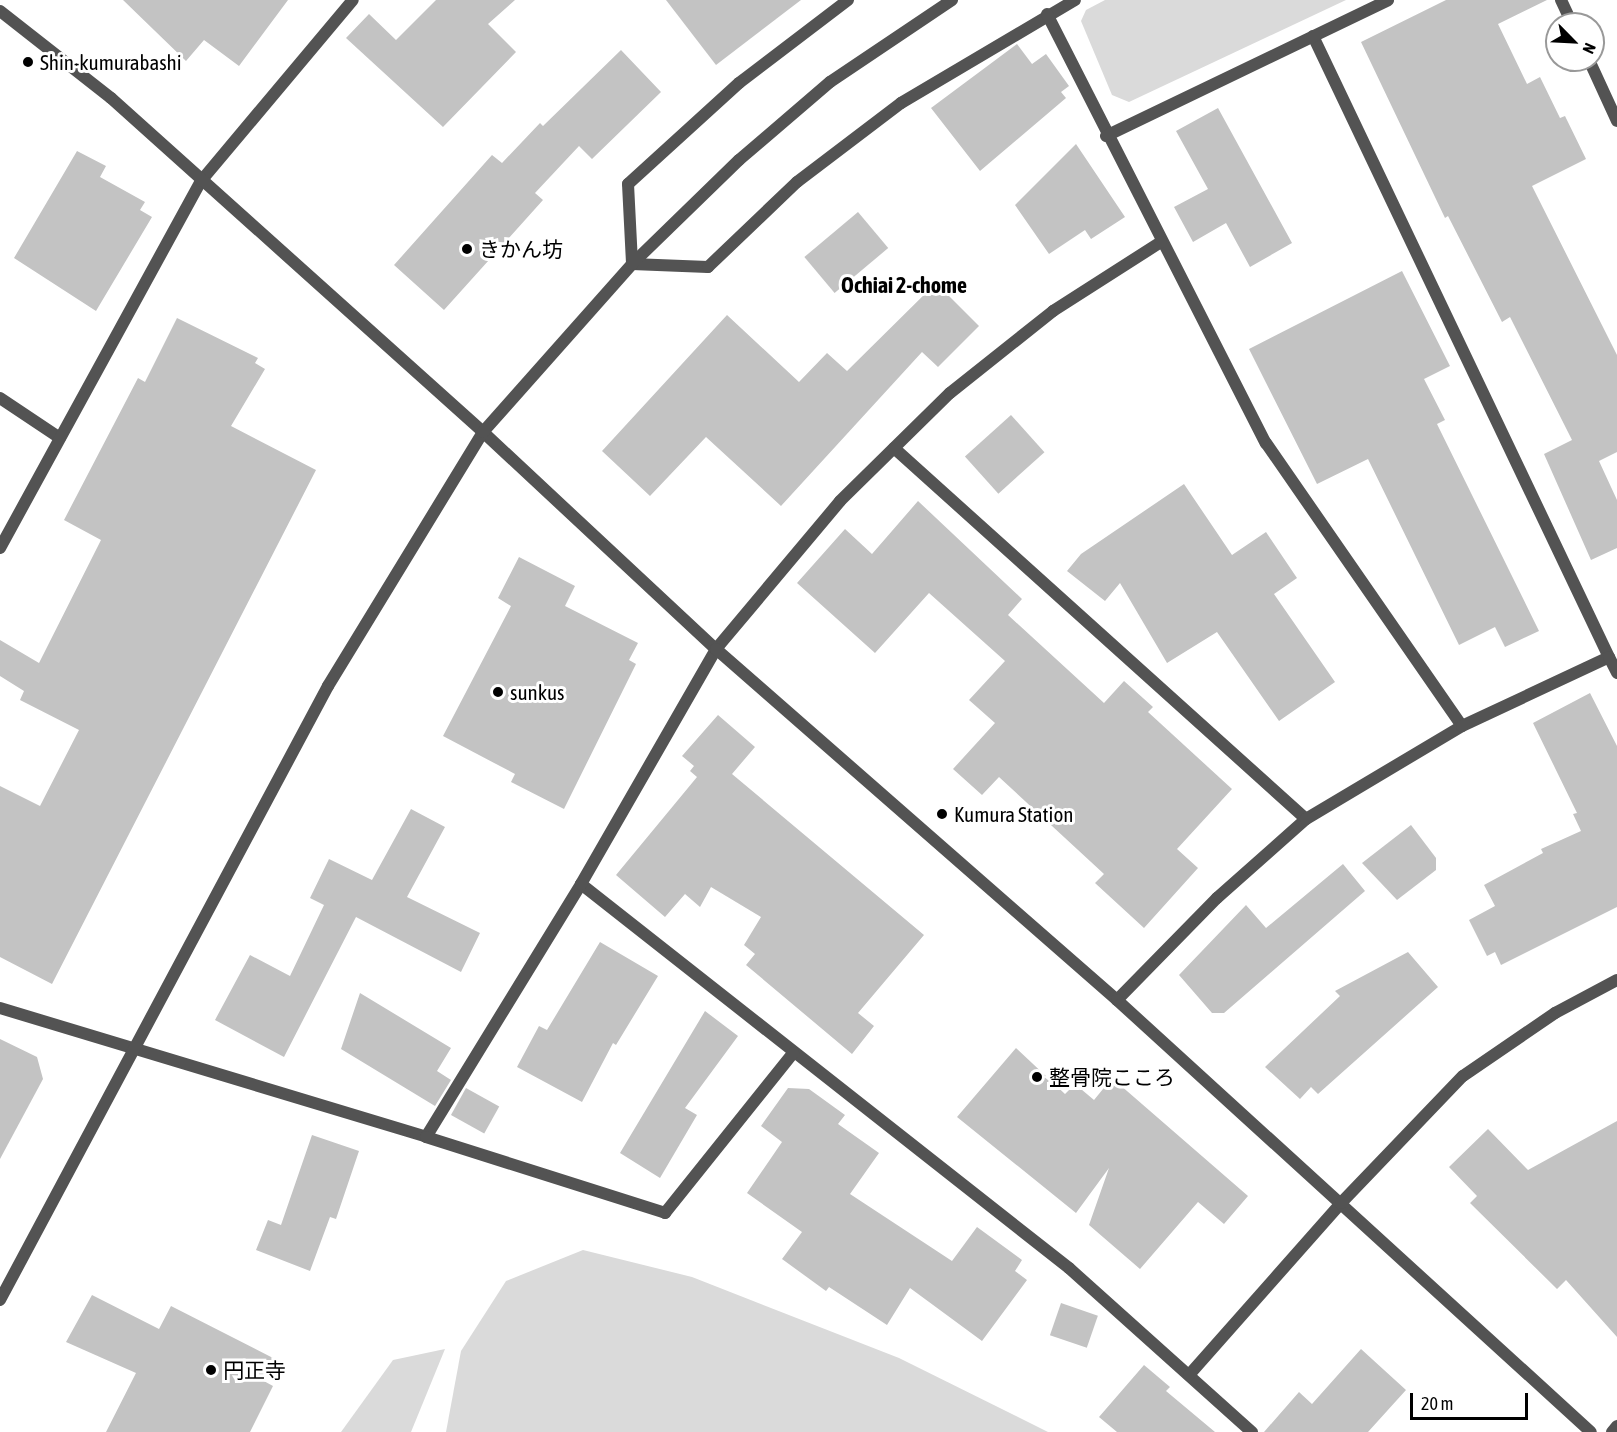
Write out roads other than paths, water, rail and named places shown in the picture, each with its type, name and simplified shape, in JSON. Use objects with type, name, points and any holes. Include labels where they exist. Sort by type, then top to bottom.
[{"type":"street","points":[[0,548],[201,181],[353,0]]},
{"type":"street","points":[[632,264],[628,184],[739,83],[848,0]]},
{"type":"street","points":[[0,1300],[328,686],[483,432],[632,264],[739,160],[830,82],[899,33],[952,0]]},
{"type":"street","points":[[632,264],[708,267],[797,182],[901,103],[1047,14],[1076,0]]},
{"type":"street","points":[[1106,136],[1388,0]]},
{"type":"street","points":[[0,11],[111,98],[483,432],[716,649],[1117,1000],[1591,1432]]},
{"type":"street","points":[[1047,14],[1106,136],[1266,443],[1462,726]]},
{"type":"street","points":[[1313,36],[1617,673]]},
{"type":"street","points":[[1595,72],[1617,121]]},
{"type":"street","points":[[426,1137],[581,884],[716,649],[840,501],[950,393],[1053,311],[1161,242]]},
{"type":"street","points":[[0,398],[60,438]]},
{"type":"street","points":[[894,448],[1306,819]]},
{"type":"street","points":[[1117,1000],[1217,898],[1306,819],[1462,726],[1609,657]]},
{"type":"street","points":[[581,884],[1069,1268],[1252,1432]]},
{"type":"street","points":[[1189,1375],[1341,1203],[1462,1076],[1555,1012],[1617,980]]},
{"type":"street","points":[[0,1008],[426,1137],[665,1213],[793,1053]]},
{"type":"street","points":[[1612,1432],[1617,1426]]},
{"type":"place","name":"Shin-kumurabashi","points":[[28,62]]},
{"type":"place","name":"きかん坊","points":[[467,249]]},
{"type":"place","name":"sunkus","points":[[498,692]]},
{"type":"place","name":"Kumura Station","points":[[942,814]]},
{"type":"place","name":"整骨院こころ","points":[[1037,1077]]},
{"type":"place","name":"円正寺","points":[[211,1370]]},
{"type":"district","name":"Ochiai 2-chome","points":[[904,286]]}]
